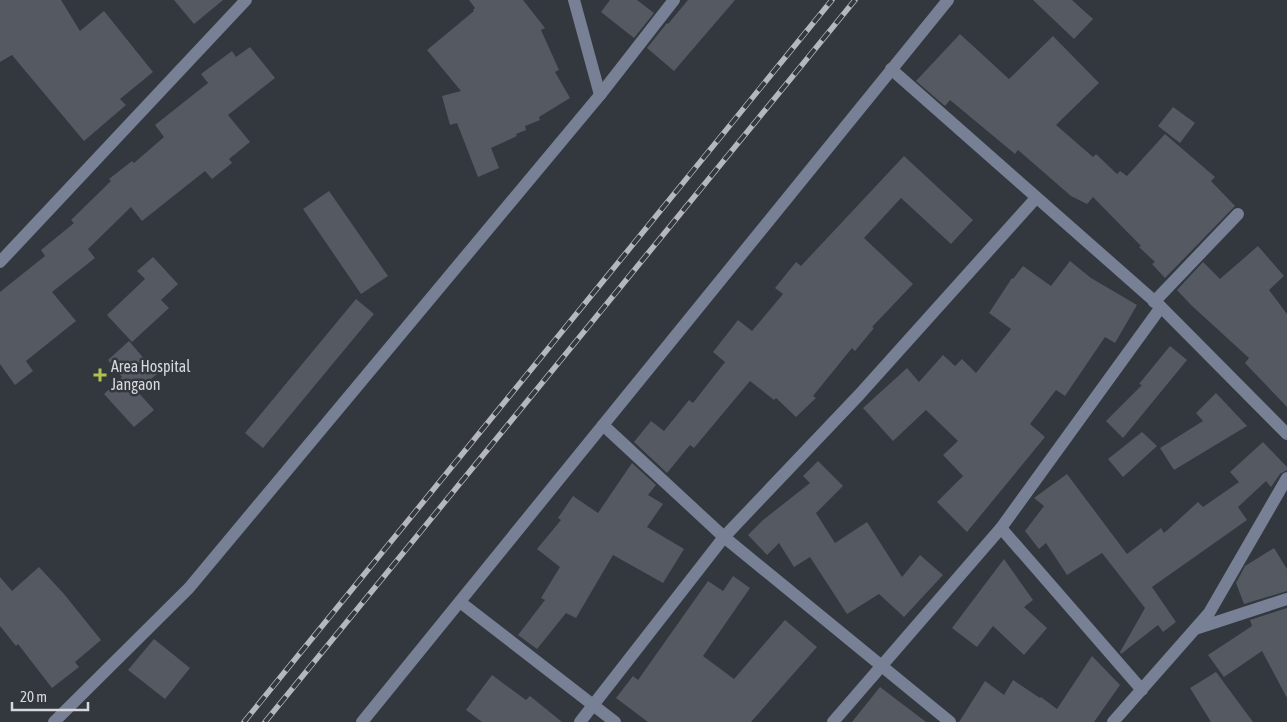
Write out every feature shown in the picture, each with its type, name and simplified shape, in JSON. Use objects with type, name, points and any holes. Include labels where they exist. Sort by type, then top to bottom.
[{"type":"street","points":[[574,0],[600,95]]},
{"type":"street","points":[[54,722],[189,588],[600,95],[674,0]]},
{"type":"street","points":[[362,722],[948,0]]},
{"type":"street","points":[[0,262],[245,1]]},
{"type":"street","points":[[891,70],[1158,305],[1287,434]]},
{"type":"street","points":[[580,722],[724,537],[858,395],[1036,198]]},
{"type":"street","points":[[833,722],[1001,528],[1158,305],[1238,214]]},
{"type":"street","points":[[603,425],[724,537],[950,722]]},
{"type":"street","points":[[1113,722],[1209,613],[1287,478]]},
{"type":"street","points":[[1001,528],[1142,690]]},
{"type":"street","points":[[1195,629],[1287,599]]},
{"type":"street","points":[[460,602],[593,707],[615,722]]},
{"type":"building","points":[[0,0],[61,0],[80,31],[104,11],[153,72],[120,99],[126,105],[84,141],[12,55],[0,62]]},
{"type":"building","points":[[174,0],[223,0],[194,24]]},
{"type":"building","points":[[469,0],[523,0],[545,28],[541,30],[559,70],[555,72],[570,98],[539,117],[540,120],[525,126],[526,130],[516,134],[517,136],[491,148],[499,168],[478,177],[457,123],[450,125],[442,96],[461,91],[427,50],[474,11],[475,8]]},
{"type":"building","points":[[610,0],[637,0],[654,13],[634,38],[601,12]]},
{"type":"building","points":[[688,0],[735,0],[674,71],[647,48]]},
{"type":"building","points":[[1033,0],[1072,0],[1093,19],[1074,39]]},
{"type":"building","points":[[960,34],[1009,79],[1053,36],[1099,83],[1056,125],[1093,157],[1096,154],[1117,174],[1120,171],[1127,176],[1165,134],[1215,177],[1211,181],[1235,206],[1165,278],[1152,264],[1155,262],[1139,247],[1141,246],[1093,197],[1087,204],[1071,196],[1018,150],[1015,154],[950,100],[945,106],[916,81]]},
{"type":"building","points":[[250,47],[275,78],[228,115],[250,142],[229,159],[232,163],[212,179],[205,171],[142,221],[131,207],[88,249],[95,258],[52,292],[76,321],[26,361],[33,371],[15,385],[0,364],[0,292],[45,256],[41,250],[74,223],[71,220],[111,181],[109,179],[132,161],[134,163],[164,137],[155,125],[208,83],[201,74],[232,51],[236,57]]},
{"type":"building","points":[[1173,107],[1195,123],[1180,143],[1158,126]]},
{"type":"building","points":[[904,156],[973,220],[951,244],[901,198],[864,238],[913,284],[872,327],[874,328],[855,351],[852,348],[813,396],[816,398],[796,417],[776,398],[774,400],[750,381],[694,448],[690,445],[667,473],[634,442],[651,421],[664,431],[689,400],[693,403],[725,362],[713,352],[738,320],[752,331],[783,294],[775,288],[796,262],[801,266]]},
{"type":"building","points":[[329,191],[388,276],[361,294],[303,209]]},
{"type":"building","points":[[1258,246],[1284,276],[1269,290],[1287,314],[1287,407],[1245,363],[1249,358],[1177,290],[1203,262],[1220,279]]},
{"type":"building","points":[[153,257],[178,284],[161,300],[169,308],[132,342],[107,315],[145,279],[137,271]]},
{"type":"building","points":[[1070,261],[1091,278],[1137,305],[1115,343],[1105,337],[1065,396],[1056,390],[1030,424],[1045,437],[967,532],[937,502],[963,476],[943,455],[958,441],[926,410],[893,441],[863,408],[907,368],[919,382],[943,355],[955,366],[962,359],[976,373],[1011,329],[989,313],[1012,278],[1023,266],[1051,286]]},
{"type":"building","points":[[356,299],[374,314],[263,448],[245,433]]},
{"type":"building","points":[[129,341],[157,374],[137,391],[154,410],[134,427],[104,394],[122,377],[108,360]]},
{"type":"building","points":[[1170,346],[1187,360],[1123,438],[1106,421],[1142,385],[1139,384]]},
{"type":"building","points":[[1216,393],[1247,426],[1174,470],[1160,448],[1203,421],[1196,413]]},
{"type":"building","points":[[1142,432],[1157,446],[1123,477],[1108,459]]},
{"type":"building","points":[[1263,442],[1287,467],[1287,470],[1280,474],[1271,487],[1266,481],[1238,507],[1247,520],[1152,587],[1176,622],[1163,632],[1158,625],[1121,654],[1120,652],[1145,608],[1102,553],[1067,575],[1046,543],[1039,549],[1025,531],[1044,506],[1034,498],[1067,474],[1127,554],[1161,528],[1164,533],[1198,502],[1203,507],[1239,482],[1230,472]]},
{"type":"building","points":[[818,461],[843,486],[816,513],[835,543],[867,522],[902,577],[920,555],[943,575],[904,617],[879,594],[847,614],[810,557],[794,567],[779,543],[767,555],[748,535],[763,520],[810,483],[803,476]]},
{"type":"building","points":[[632,463],[656,485],[648,495],[663,504],[647,527],[684,549],[663,583],[613,555],[576,618],[566,613],[537,649],[518,635],[545,600],[541,598],[560,567],[537,549],[561,520],[558,518],[573,496],[598,513]]},
{"type":"building","points":[[1274,548],[1287,569],[1287,591],[1244,604],[1236,583],[1245,566]]},
{"type":"building","points":[[1004,559],[1033,600],[1024,607],[1047,628],[1024,655],[993,626],[977,647],[952,628]]},
{"type":"building","points":[[39,567],[64,594],[101,640],[75,662],[79,667],[52,688],[18,644],[16,646],[0,626],[0,577],[12,591]]},
{"type":"building","points":[[733,576],[750,588],[703,656],[734,679],[785,620],[817,647],[751,722],[648,722],[616,698],[633,676],[638,680],[708,581],[723,591]]},
{"type":"building","points":[[1287,608],[1287,698],[1262,651],[1224,677],[1208,655],[1252,626],[1250,620]]},
{"type":"building","points":[[154,639],[190,668],[165,699],[128,670]]},
{"type":"building","points":[[1092,656],[1120,685],[1094,722],[959,722],[985,681],[1004,695],[1013,680],[1057,709]]},
{"type":"building","points":[[1216,672],[1253,722],[1211,722],[1190,688]]},
{"type":"building","points":[[492,675],[526,700],[530,696],[562,722],[482,722],[466,710]]},
{"type":"building","points":[[880,687],[926,722],[852,722]]},
{"type":"railway","points":[[244,722],[832,0]]},
{"type":"railway","points":[[265,722],[855,0]]},
{"type":"place","name":"Area Hospital Jangaon","points":[[100,375]]}]
